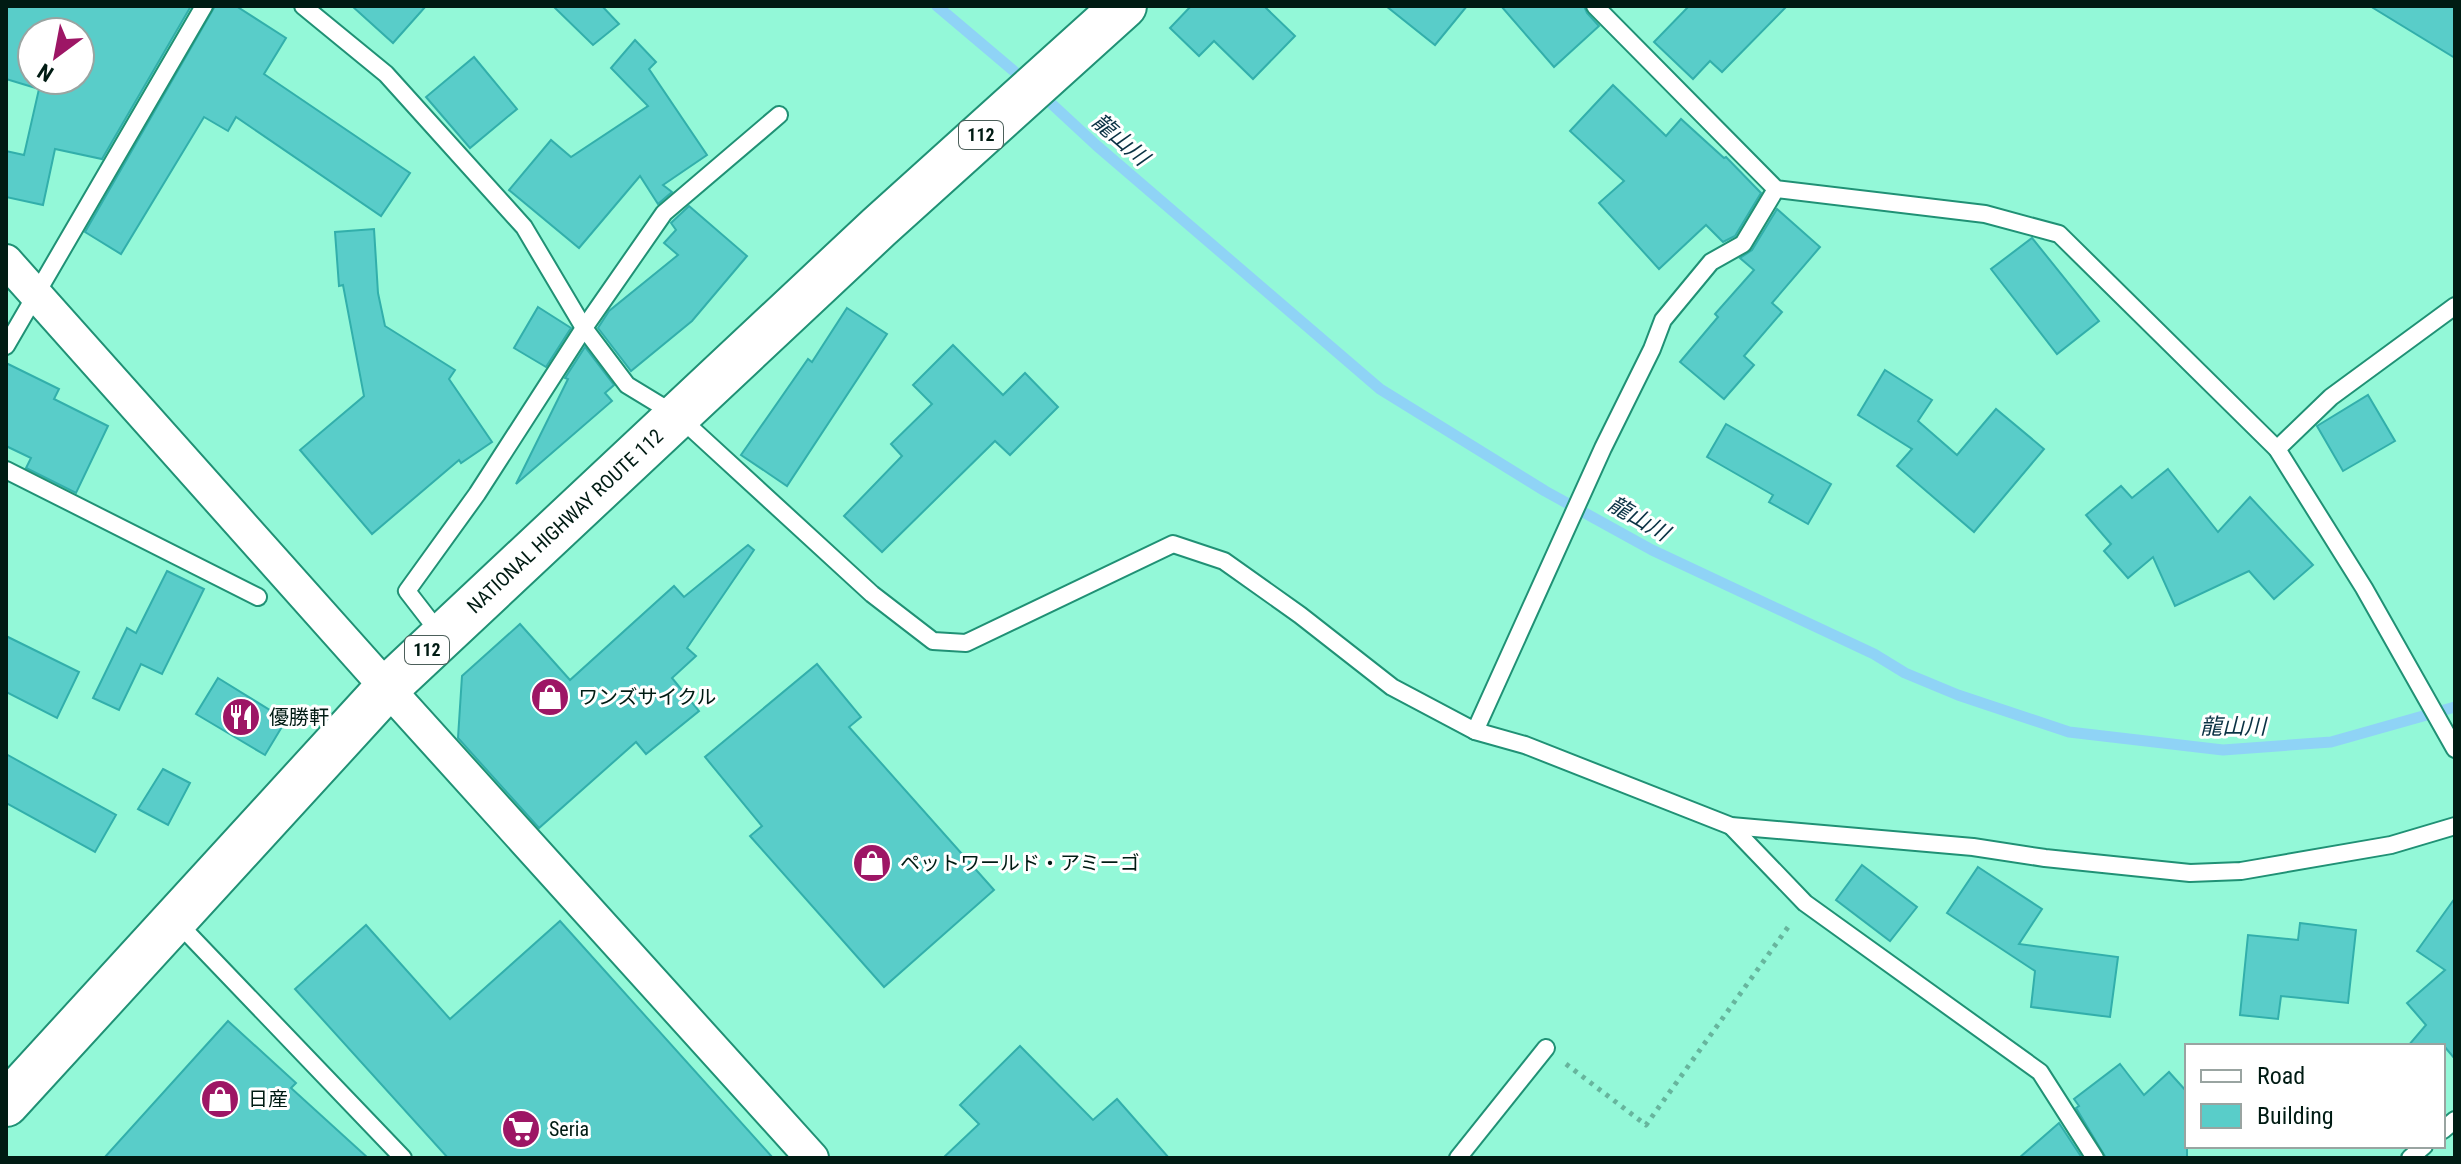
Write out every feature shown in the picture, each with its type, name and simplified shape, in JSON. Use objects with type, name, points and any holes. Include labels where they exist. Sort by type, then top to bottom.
[{"type":"highway","name":"NATIONAL HIGHWAY ROUTE 112","points":[[6,1104],[387,688],[879,227],[1124,6]]},
{"type":"street","points":[[6,261],[812,1158]]},
{"type":"lane","points":[[6,346],[204,6]]},
{"type":"lane","points":[[303,6],[386,74],[524,227],[584,328],[627,385],[678,416],[872,594],[933,641],[966,643],[1173,544],[1224,561],[1392,687],[1475,731],[1525,745],[1731,826],[1973,847],[2190,873],[2241,871],[2391,845],[2455,826]]},
{"type":"lane","points":[[1595,6],[1776,189],[1985,214],[2059,234],[2277,449],[2364,588],[2455,749]]},
{"type":"lane","points":[[442,636],[407,591],[477,494],[584,328],[664,213],[779,115]]},
{"type":"lane","points":[[1475,731],[1663,320],[1711,262],[1743,244],[1776,189]]},
{"type":"lane","points":[[2277,449],[2331,397],[2455,306]]},
{"type":"lane","points":[[6,470],[258,597]]},
{"type":"lane","points":[[1731,826],[1805,903],[2040,1072],[2095,1158]]},
{"type":"lane","points":[[174,918],[403,1158]]},
{"type":"lane","points":[[1458,1158],[1546,1048]]},
{"type":"path","points":[[1546,1048],[1646,1125],[1805,903]]},
{"type":"building","points":[[6,6],[191,6],[102,159],[55,149],[43,205],[6,197],[6,151],[24,155],[37,96],[96,96],[96,16],[16,16],[16,82],[6,79]]},
{"type":"building","points":[[215,6],[236,6],[286,38],[264,74],[410,173],[381,216],[236,117],[228,131],[204,117],[121,254],[85,232]]},
{"type":"building","points":[[352,6],[426,6],[393,43]]},
{"type":"building","points":[[553,6],[602,6],[619,24],[593,45]]},
{"type":"building","points":[[1191,6],[1264,6],[1295,36],[1253,79],[1214,41],[1199,56],[1170,28]]},
{"type":"building","points":[[1386,6],[1467,6],[1435,45]]},
{"type":"building","points":[[1501,6],[1584,6],[1599,26],[1554,67]]},
{"type":"building","points":[[1689,6],[1787,6],[1722,72],[1710,61],[1693,79],[1654,42]]},
{"type":"building","points":[[2370,6],[2455,6],[2455,58]]},
{"type":"building","points":[[635,40],[656,62],[649,69],[707,155],[663,185],[672,192],[658,204],[640,176],[579,248],[509,190],[551,140],[571,157],[648,106],[611,68]]},
{"type":"building","points":[[474,57],[517,109],[470,148],[426,97]]},
{"type":"building","points":[[1613,85],[1666,136],[1681,119],[1726,157],[1761,193],[1735,236],[1723,242],[1706,225],[1659,269],[1599,203],[1624,181],[1570,131]]},
{"type":"building","points":[[689,206],[747,256],[692,321],[631,371],[598,328],[609,311],[678,255],[664,243],[676,230],[671,223]]},
{"type":"building","points":[[1777,209],[1820,247],[1772,303],[1782,312],[1744,356],[1754,365],[1724,399],[1680,362],[1718,317],[1715,314],[1754,270],[1740,258],[1752,250]]},
{"type":"building","points":[[374,229],[378,293],[385,326],[455,370],[449,379],[492,442],[461,463],[459,460],[372,534],[300,450],[364,396],[343,285],[339,286],[335,232]]},
{"type":"building","points":[[2032,238],[2099,321],[2057,354],[1991,269]]},
{"type":"building","points":[[538,307],[571,328],[546,367],[514,348]]},
{"type":"building","points":[[847,308],[887,334],[787,486],[741,455],[808,359],[812,362]]},
{"type":"building","points":[[953,345],[1003,395],[1025,373],[1058,407],[1010,455],[995,441],[882,552],[844,516],[902,456],[891,444],[932,404],[913,385]]},
{"type":"building","points":[[585,347],[614,385],[605,393],[612,401],[516,484],[568,379],[565,378]]},
{"type":"building","points":[[6,363],[59,389],[54,399],[108,426],[76,493],[26,468],[31,458],[6,446]]},
{"type":"building","points":[[1885,370],[1932,400],[1918,421],[1957,455],[1996,409],[2044,449],[1974,532],[1897,466],[1912,449],[1858,415]]},
{"type":"building","points":[[2368,395],[2395,441],[2343,471],[2317,426]]},
{"type":"building","points":[[1726,424],[1831,484],[1808,524],[1769,502],[1773,495],[1707,457]]},
{"type":"building","points":[[2168,469],[2218,532],[2250,497],[2313,565],[2274,599],[2249,571],[2175,606],[2153,557],[2128,578],[2104,551],[2111,544],[2086,515],[2121,486],[2132,498]]},
{"type":"building","points":[[748,545],[754,550],[687,648],[696,656],[672,678],[699,711],[646,754],[636,742],[539,828],[458,738],[462,676],[520,624],[570,680],[674,586],[684,597]]},
{"type":"building","points":[[167,571],[204,589],[162,674],[141,664],[119,710],[93,698],[127,628],[136,633]]},
{"type":"building","points":[[6,636],[79,672],[57,718],[6,692]]},
{"type":"building","name":"ペットワールド・アミーゴ","points":[[817,664],[861,717],[849,727],[994,890],[884,987],[750,836],[762,826],[705,757]]},
{"type":"building","name":"優勝軒","points":[[218,678],[286,720],[265,755],[196,714]]},
{"type":"building","points":[[6,754],[116,815],[95,852],[6,803]]},
{"type":"building","points":[[163,769],[190,783],[168,825],[138,809]]},
{"type":"building","points":[[1862,865],[1917,907],[1890,941],[1836,900]]},
{"type":"building","points":[[1978,867],[2042,909],[2019,944],[2118,957],[2110,1017],[2031,1007],[2035,971],[1947,913]]},
{"type":"building","points":[[2455,898],[2455,1059],[2445,1044],[2410,1044],[2426,1025],[2407,1003],[2445,970],[2417,951]]},
{"type":"building","points":[[560,921],[773,1158],[448,1158],[295,989],[366,925],[450,1019]]},
{"type":"building","points":[[2300,923],[2356,930],[2348,1003],[2281,996],[2278,1019],[2240,1015],[2248,935],[2298,940]]},
{"type":"building","name":"日産","points":[[228,1021],[296,1083],[291,1088],[368,1158],[104,1158]]},
{"type":"building","points":[[1020,1046],[1093,1120],[1117,1099],[1169,1158],[943,1158],[979,1124],[960,1105]]},
{"type":"building","points":[[2120,1064],[2144,1095],[2169,1072],[2185,1090],[2187,1158],[2106,1158],[2076,1108],[2079,1106],[2074,1099]]},
{"type":"building","points":[[2059,1123],[2082,1158],[2019,1158]]},
{"type":"waterway","name":"龍山川","points":[[937,6],[1028,83]]},
{"type":"waterway","name":"龍山川","points":[[1041,94],[1380,389],[1545,491],[1652,550],[1874,654],[1905,673],[1958,695],[2069,732],[2223,750],[2331,742],[2455,707]]},
{"type":"place","name":"ワンズサイクル","points":[[550,697]]},
{"type":"place","name":"優勝軒","points":[[241,717]]},
{"type":"place","name":"ペットワールド・アミーゴ","points":[[872,863]]},
{"type":"place","name":"日産","points":[[220,1099]]},
{"type":"place","name":"Seria","points":[[521,1129]]}]
